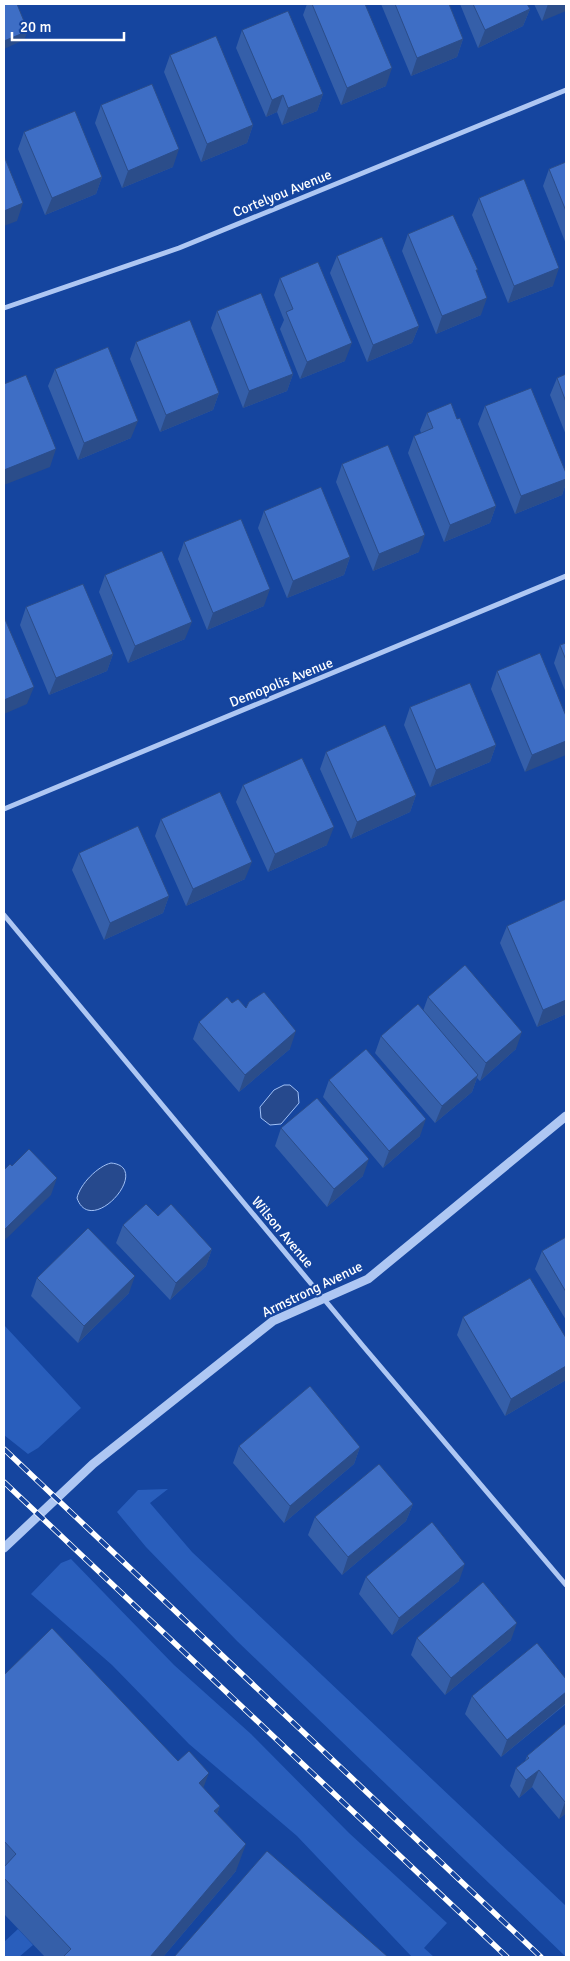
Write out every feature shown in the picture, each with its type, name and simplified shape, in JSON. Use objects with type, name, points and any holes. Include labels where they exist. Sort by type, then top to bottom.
[{"type":"street","name":"Cortelyou Avenue","points":[[4,308],[179,248],[566,90]]},
{"type":"street","name":"Demopolis Avenue","points":[[4,809],[566,576]]},
{"type":"street","name":"Wilson Avenue","points":[[4,915],[323,1298],[566,1585]]},
{"type":"street","name":"Armstrong Avenue","points":[[4,1548],[93,1464],[273,1320],[368,1279],[566,1116]]},
{"type":"shaded area","points":[[284,1085],[290,1085],[298,1092],[299,1103],[281,1124],[270,1125],[261,1118],[260,1107],[274,1090]]},
{"type":"shaded area","points":[[111,1163],[122,1167],[126,1176],[123,1187],[105,1206],[94,1210],[84,1208],[77,1198],[82,1187],[95,1172]]},
{"type":"shaded area","points":[[4,1325],[81,1408],[38,1448],[28,1454],[4,1435]]},
{"type":"shaded area","points":[[168,1489],[150,1503],[192,1552],[566,1906],[566,1957],[237,1641],[146,1547],[117,1512],[138,1490]]},
{"type":"shaded area","points":[[71,1559],[174,1665],[251,1734],[349,1833],[447,1923],[424,1948],[434,1957],[412,1957],[297,1836],[189,1744],[112,1665],[31,1594],[61,1563]]},
{"type":"shaded area","points":[[18,1929],[33,1945],[19,1957],[4,1957],[4,1942]]},
{"type":"building","points":[[4,4],[17,4],[28,31],[4,41]]},
{"type":"building","points":[[312,4],[365,4],[392,68],[347,88]]},
{"type":"building","points":[[395,4],[449,4],[463,39],[417,58]]},
{"type":"building","points":[[473,4],[527,4],[530,9],[485,30]]},
{"type":"building","points":[[288,11],[323,94],[288,108],[283,95],[272,100],[242,30]]},
{"type":"building","points":[[216,36],[253,125],[207,144],[170,55]]},
{"type":"building","points":[[152,84],[179,149],[128,171],[101,105]]},
{"type":"building","points":[[75,111],[102,177],[52,198],[24,132]]},
{"type":"building","points":[[4,156],[23,203],[4,211]]},
{"type":"building","points":[[566,162],[566,211],[549,169]]},
{"type":"building","points":[[524,179],[559,268],[514,286],[479,198]]},
{"type":"building","points":[[453,215],[478,270],[476,270],[487,298],[442,316],[408,234]]},
{"type":"building","points":[[382,237],[419,326],[373,345],[337,256]]},
{"type":"building","points":[[318,262],[352,343],[307,362],[286,312],[293,309],[280,278]]},
{"type":"building","points":[[261,293],[293,374],[249,391],[217,311]]},
{"type":"building","points":[[190,320],[219,393],[166,415],[136,342]]},
{"type":"building","points":[[108,347],[138,421],[84,443],[55,369]]},
{"type":"building","points":[[566,374],[566,402],[557,378]]},
{"type":"building","points":[[26,375],[56,449],[4,470],[4,384]]},
{"type":"building","points":[[531,388],[566,473],[566,479],[521,496],[485,406]]},
{"type":"building","points":[[451,403],[457,419],[460,418],[496,506],[450,525],[414,436],[433,428],[427,413]]},
{"type":"building","points":[[388,445],[425,535],[379,554],[342,464]]},
{"type":"building","points":[[321,487],[350,557],[293,581],[264,511]]},
{"type":"building","points":[[241,519],[270,589],[213,613],[184,542]]},
{"type":"building","points":[[162,551],[192,622],[135,646],[105,575]]},
{"type":"building","points":[[83,584],[113,654],[56,678],[26,607]]},
{"type":"building","points":[[4,617],[34,687],[4,700]]},
{"type":"building","points":[[566,643],[566,660],[560,645]]},
{"type":"building","points":[[540,653],[566,716],[566,741],[532,755],[497,671]]},
{"type":"building","points":[[470,683],[496,745],[436,770],[410,707]]},
{"type":"building","points":[[385,725],[416,795],[357,822],[326,752]]},
{"type":"building","points":[[302,758],[334,827],[275,854],[243,785]]},
{"type":"building","points":[[220,792],[252,862],[193,889],[161,819]]},
{"type":"building","points":[[138,826],[169,896],[110,923],[79,853]]},
{"type":"building","points":[[566,899],[566,1000],[543,1010],[507,926]]},
{"type":"building","points":[[465,965],[522,1032],[486,1063],[428,997]]},
{"type":"building","points":[[264,992],[296,1031],[245,1075],[199,1022],[227,997],[232,1003],[238,999],[246,1008],[249,1002]]},
{"type":"building","points":[[418,1004],[478,1075],[442,1106],[381,1036]]},
{"type":"building","points":[[366,1049],[426,1119],[389,1151],[329,1080]]},
{"type":"building","points":[[317,1098],[369,1159],[334,1189],[281,1128]]},
{"type":"building","points":[[29,1149],[57,1178],[4,1230],[4,1170],[10,1164],[12,1166]]},
{"type":"building","points":[[146,1204],[158,1216],[171,1204],[212,1249],[176,1283],[123,1225]]},
{"type":"building","points":[[88,1228],[135,1276],[84,1326],[37,1278]]},
{"type":"building","points":[[566,1237],[566,1292],[542,1251]]},
{"type":"building","points":[[530,1278],[566,1338],[566,1366],[511,1399],[463,1317]]},
{"type":"building","points":[[310,1386],[360,1447],[290,1506],[239,1446]]},
{"type":"building","points":[[379,1464],[413,1504],[348,1557],[315,1517]]},
{"type":"building","points":[[432,1522],[465,1564],[399,1618],[366,1577]]},
{"type":"building","points":[[483,1582],[517,1623],[451,1678],[417,1638]]},
{"type":"building","points":[[52,1628],[178,1761],[189,1751],[209,1773],[199,1783],[220,1806],[214,1811],[246,1844],[150,1957],[63,1957],[71,1949],[4,1878],[4,1867],[16,1854],[4,1841],[4,1675]]},
{"type":"building","points":[[537,1643],[566,1679],[566,1692],[507,1740],[472,1696]]},
{"type":"building","points":[[566,1723],[565,1802],[539,1770],[526,1780],[516,1768],[529,1758],[527,1756]]},
{"type":"building","points":[[267,1851],[388,1957],[174,1957]]},
{"type":"railway","points":[[4,1449],[541,1957]]},
{"type":"railway","points":[[4,1482],[507,1957]]}]
